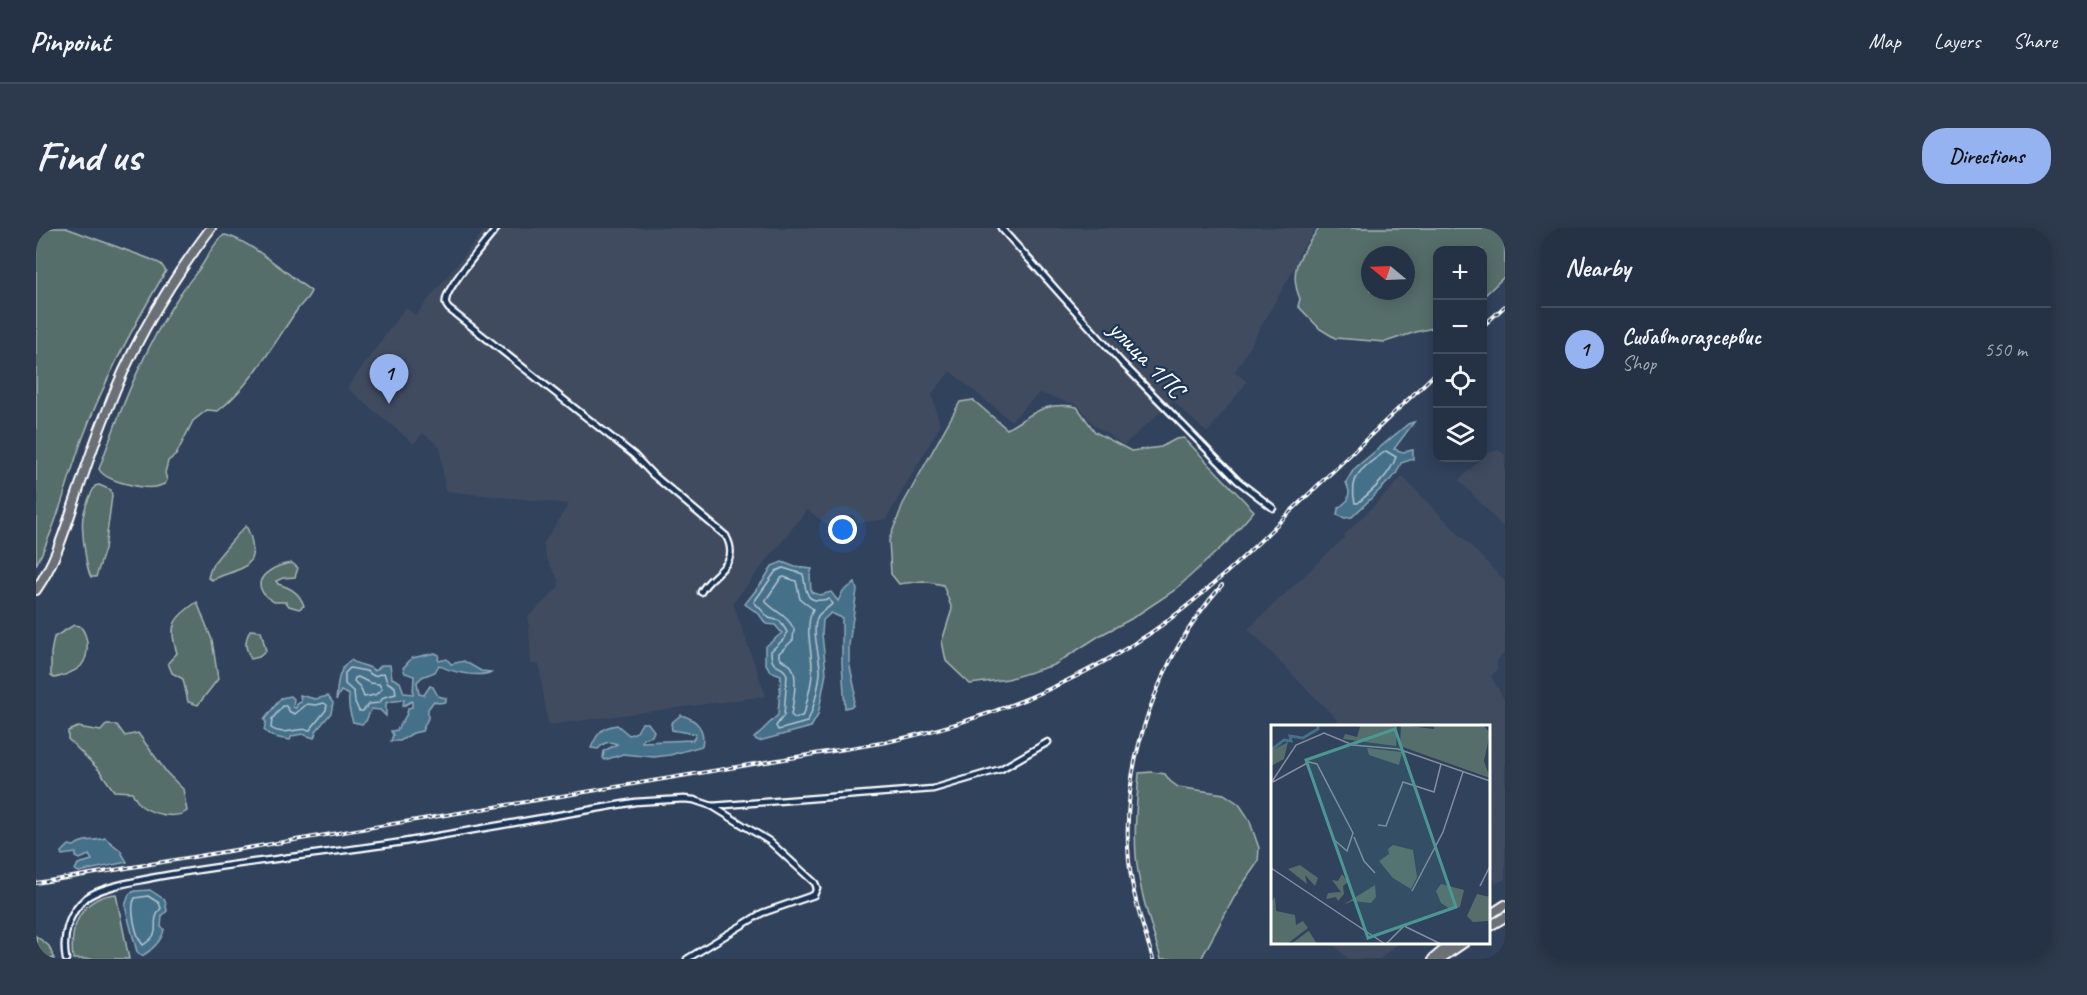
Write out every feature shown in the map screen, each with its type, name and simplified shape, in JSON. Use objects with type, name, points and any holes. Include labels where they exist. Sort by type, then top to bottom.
[{"type":"main road","points":[[36,590],[58,549],[107,410],[131,356],[162,298],[211,228]]},
{"type":"main road","points":[[1490,915],[1505,905]]},
{"type":"main road","points":[[1490,926],[1505,917]]},
{"type":"main road","points":[[1433,959],[1451,944]]},
{"type":"main road","points":[[1440,959],[1462,944]]},
{"type":"street","points":[[497,228],[454,283],[446,298],[448,309],[634,455],[651,474],[726,536],[732,550],[716,576],[704,586],[701,592]]},
{"type":"street","name":"улица 1ПС","points":[[1000,228],[1122,363],[1238,481],[1274,508]]},
{"type":"street","points":[[712,806],[933,789],[1001,769],[1048,741]]},
{"type":"street","points":[[66,959],[64,934],[77,908],[86,898],[96,892],[178,873],[402,842],[635,802],[684,799],[712,806],[769,841],[815,883],[817,891],[762,913],[687,959]]},
{"type":"shaded area","points":[[486,228],[1316,228],[1298,255],[1299,260],[1235,372],[1247,382],[1207,433],[1173,401],[1124,445],[1094,425],[1078,405],[1039,393],[1011,421],[950,371],[932,394],[940,426],[886,519],[859,523],[852,514],[828,525],[807,510],[733,603],[766,696],[548,725],[539,664],[531,664],[528,617],[558,588],[559,581],[546,557],[543,544],[569,504],[445,491],[440,447],[423,433],[414,444],[347,388],[405,308],[416,315]]},
{"type":"shaded area","points":[[1499,450],[1505,455],[1505,529],[1459,480],[1478,462],[1487,462],[1487,453]]},
{"type":"shaded area","points":[[1403,477],[1505,581],[1505,651],[1497,661],[1497,670],[1491,676],[1505,701],[1505,879],[1496,884],[1492,876],[1490,877],[1490,725],[1342,725],[1248,629],[1345,537],[1344,535]]},
{"type":"shaded area","points":[[1333,944],[1397,944],[1380,959],[1348,959]]},
{"type":"green space","points":[[36,228],[66,228],[150,259],[161,264],[166,271],[131,333],[100,396],[82,440],[50,535],[36,565]]},
{"type":"green space","points":[[1319,228],[1505,228],[1505,276],[1487,293],[1487,246],[1433,246],[1433,328],[1385,342],[1335,338],[1320,329],[1298,306],[1300,299],[1295,278],[1302,253]]},
{"type":"green space","points":[[224,235],[256,250],[311,291],[310,294],[241,389],[218,411],[207,410],[193,421],[176,455],[168,461],[165,484],[156,487],[141,487],[108,477],[99,469],[144,357],[180,294],[213,246]]},
{"type":"green space","points":[[973,400],[1007,429],[1039,410],[1066,406],[1077,407],[1095,432],[1131,451],[1161,447],[1176,439],[1184,438],[1254,511],[1226,543],[1175,590],[1131,619],[1099,636],[1054,665],[1008,679],[970,684],[946,661],[942,641],[952,609],[943,585],[923,581],[899,584],[891,574],[889,540],[903,504],[960,402]]},
{"type":"green space","points":[[99,485],[111,490],[112,496],[105,549],[96,577],[91,577],[84,548],[83,517],[95,486]]},
{"type":"green space","points":[[246,526],[252,548],[251,559],[240,569],[212,580],[208,578],[213,564]]},
{"type":"green space","points":[[292,563],[298,568],[295,577],[276,581],[297,594],[304,606],[299,609],[289,606],[286,602],[274,602],[264,594],[260,587],[264,576],[274,568]]},
{"type":"green space","points":[[197,602],[212,640],[218,679],[198,705],[188,702],[183,679],[172,673],[168,663],[177,653],[173,636],[175,623],[182,613]]},
{"type":"green space","points":[[74,625],[80,626],[85,635],[86,657],[79,668],[54,678],[51,676],[51,653],[54,637]]},
{"type":"green space","points":[[250,630],[261,631],[266,651],[259,657],[251,659],[246,645]]},
{"type":"green space","points":[[106,725],[117,725],[125,736],[138,733],[167,773],[183,789],[187,811],[176,815],[157,813],[140,805],[132,792],[114,791],[99,770],[68,739],[68,731],[78,727],[101,731]]},
{"type":"green space","points":[[1139,773],[1165,774],[1178,787],[1224,794],[1239,804],[1249,819],[1259,848],[1258,862],[1236,894],[1201,959],[1161,959],[1144,901],[1136,854],[1136,807]]},
{"type":"green space","points":[[116,894],[129,959],[73,959],[73,936],[80,916],[94,901]]},
{"type":"green space","points":[[36,936],[49,946],[54,959],[36,959]]},
{"type":"water","points":[[1414,422],[1394,449],[1403,452],[1413,450],[1413,459],[1401,463],[1396,474],[1352,517],[1345,518],[1337,515],[1338,509],[1348,500],[1349,491],[1346,482],[1354,469],[1408,424]]},
{"type":"water","points":[[782,562],[795,567],[812,569],[811,592],[820,595],[831,592],[838,601],[843,591],[855,583],[857,590],[849,645],[849,662],[855,690],[853,706],[845,708],[842,618],[831,613],[823,620],[826,673],[818,715],[811,727],[759,741],[754,738],[778,715],[781,675],[770,671],[765,662],[765,647],[782,633],[775,625],[766,624],[759,614],[745,604],[772,566]]},
{"type":"water","points":[[435,653],[439,655],[439,661],[447,659],[451,664],[464,661],[481,671],[491,672],[486,674],[465,673],[439,665],[435,672],[422,677],[417,682],[419,694],[424,695],[430,686],[438,696],[446,698],[446,702],[434,701],[428,709],[428,718],[422,731],[413,733],[400,741],[391,741],[393,735],[391,731],[397,730],[408,708],[412,707],[412,701],[403,706],[404,699],[386,703],[386,716],[380,710],[371,709],[366,721],[362,724],[353,722],[349,695],[341,691],[336,700],[341,672],[351,660],[375,671],[382,665],[390,665],[392,678],[400,682],[404,693],[413,694],[414,676],[405,673],[403,668],[412,658]]},
{"type":"water","points":[[300,695],[315,699],[328,696],[333,703],[331,713],[317,730],[314,738],[302,734],[292,736],[290,740],[267,733],[264,730],[266,722],[264,720],[281,698],[291,696],[294,699],[293,707],[296,708],[301,702]]},
{"type":"water","points":[[681,715],[691,719],[699,726],[703,735],[702,746],[670,755],[654,757],[623,754],[605,760],[604,751],[617,744],[609,742],[598,749],[591,748],[598,735],[607,727],[617,725],[629,735],[637,732],[642,723],[648,723],[654,731],[652,736],[643,739],[642,742],[693,740],[696,734],[672,730],[671,723]]},
{"type":"water","points":[[105,838],[120,850],[127,862],[79,872],[75,870],[78,864],[92,860],[89,855],[80,859],[76,857],[76,853],[62,855],[61,853],[69,845],[74,846],[82,842]]},
{"type":"water","points":[[150,890],[165,900],[167,911],[162,916],[161,927],[164,929],[159,941],[142,956],[137,952],[125,906],[129,894],[135,891]]},
{"type":"railway","points":[[1487,322],[1505,306]]},
{"type":"railway","points":[[36,883],[887,742],[990,713],[1087,671],[1168,620],[1240,560],[1433,376]]},
{"type":"railway","points":[[1153,959],[1138,910],[1130,873],[1128,824],[1131,787],[1148,714],[1162,678],[1179,645],[1199,614],[1222,585]]},
{"type":"place","name":"Сибавтогазсервис","points":[[389,404]]}]
